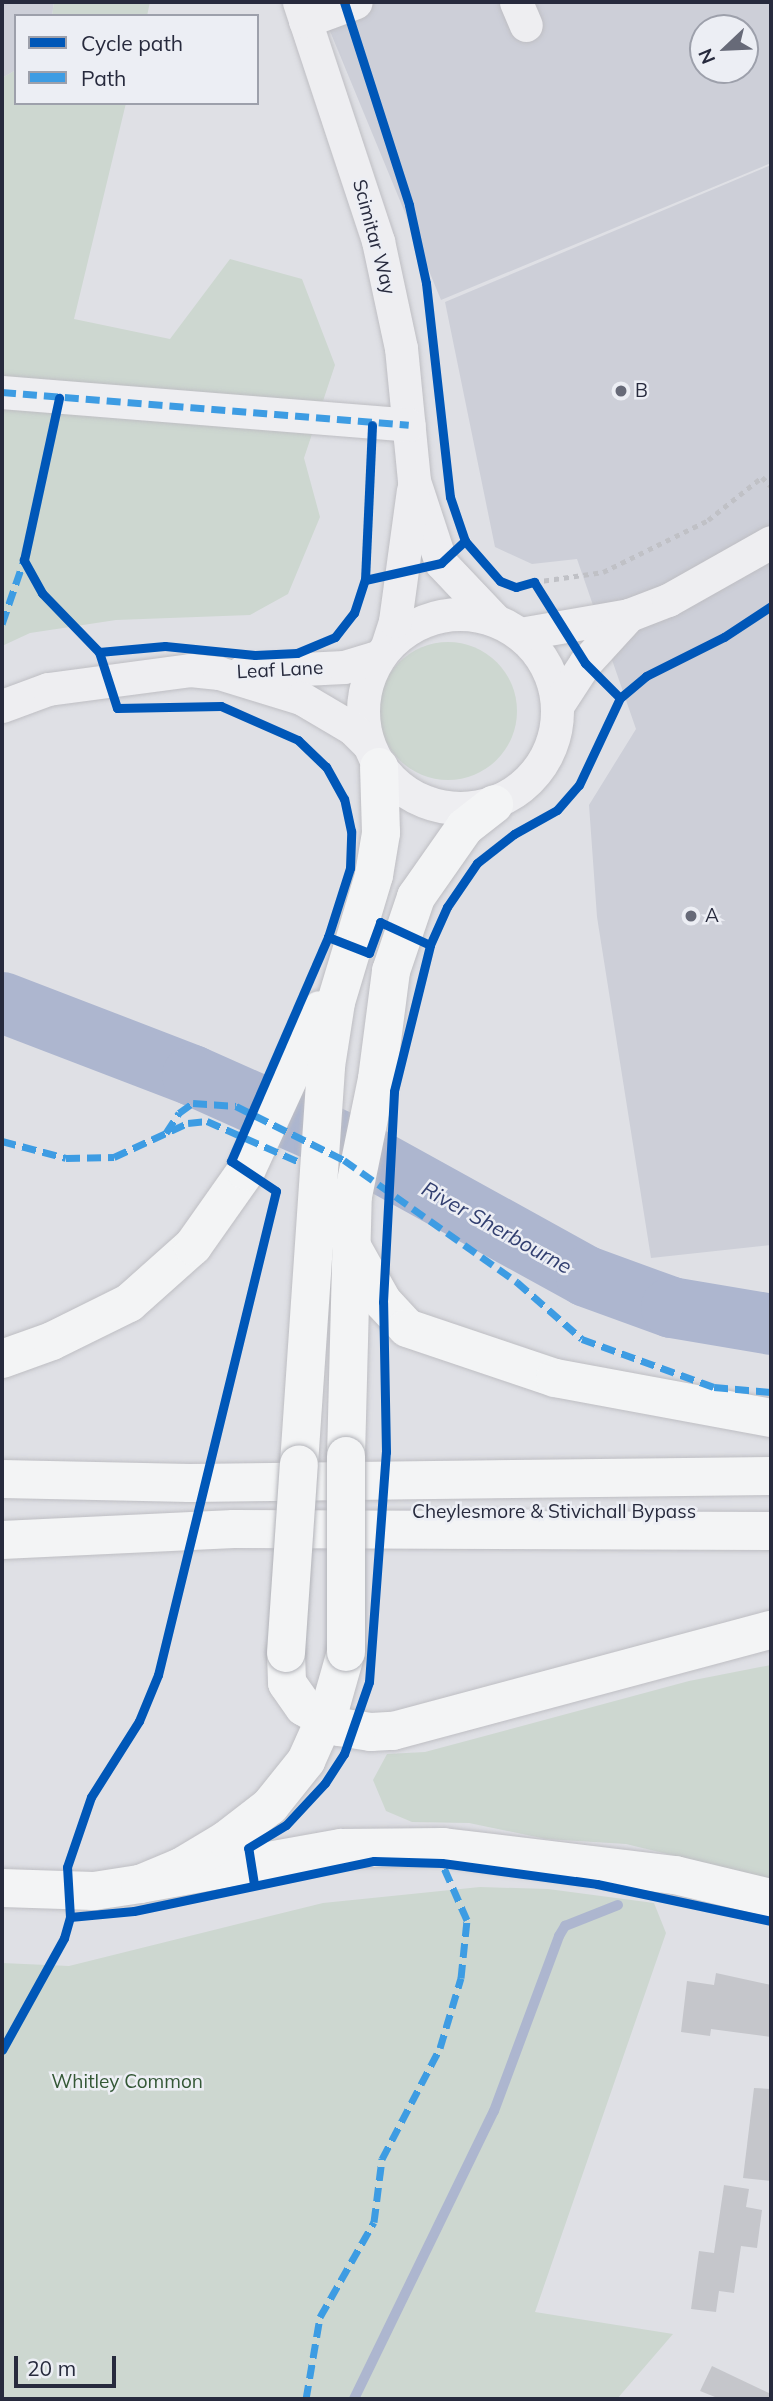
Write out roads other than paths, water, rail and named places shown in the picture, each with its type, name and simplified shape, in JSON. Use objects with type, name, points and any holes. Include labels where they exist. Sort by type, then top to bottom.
[{"type":"highway","points":[[2,1359],[93,1322],[156,1283],[222,1209],[314,1061],[374,875],[381,833],[373,755]]},
{"type":"highway","points":[[139,1884],[181,1867],[258,1817],[306,1761],[325,1721],[346,1652],[350,1243],[353,1196],[377,1079],[382,1018],[401,932],[441,857],[465,827],[494,804]]},
{"type":"highway","points":[[314,1061],[316,1186],[286,1653],[288,1683],[293,1696],[325,1721],[354,1731],[393,1731],[771,1630]]},
{"type":"highway","points":[[350,1243],[383,1303],[408,1328],[555,1378],[771,1418]]},
{"type":"highway","name":"Cheylesmore & Stivichall Bypass","points":[[2,1479],[190,1483],[771,1476]]},
{"type":"highway","name":"Cheylesmore & Stivichall Bypass","points":[[2,1540],[248,1529],[771,1531]]},
{"type":"highway","points":[[2,1888],[94,1891],[341,1848],[431,1847],[675,1875],[771,1898]]},
{"type":"street","points":[[302,11],[356,2]]},
{"type":"street","name":"Scimitar Way","points":[[302,11],[378,241],[401,348],[414,481]]},
{"type":"street","points":[[2,392],[409,425]]},
{"type":"street","points":[[414,481],[441,564],[544,662],[557,706],[553,740],[540,766],[518,790],[494,804],[464,809],[426,803],[401,789],[373,755],[363,698],[395,621],[414,481]]},
{"type":"street","points":[[383,651],[414,625],[439,616],[473,614],[507,627],[564,628],[629,615],[668,600],[768,540]]},
{"type":"street","points":[[557,706],[585,663],[629,615]]},
{"type":"street","name":"Leaf Lane","points":[[219,673],[344,667],[383,651]]},
{"type":"street","points":[[2,706],[48,689],[107,678],[190,670],[219,673]]},
{"type":"street","name":"Leaf Lane","points":[[219,673],[301,698],[352,728],[373,755]]},
{"type":"waterway","name":"River Sherbourne","points":[[2,1002],[192,1075],[345,1143],[586,1276],[671,1307],[771,1324]]},
{"type":"waterway","points":[[354,2399],[494,2111],[559,1936],[565,1926],[618,1905]]},
{"type":"place","name":"B","points":[[621,391]]},
{"type":"place","name":"A","points":[[691,916]]},
{"type":"park label","name":"Whitley Common","points":[[127,2082]]}]
